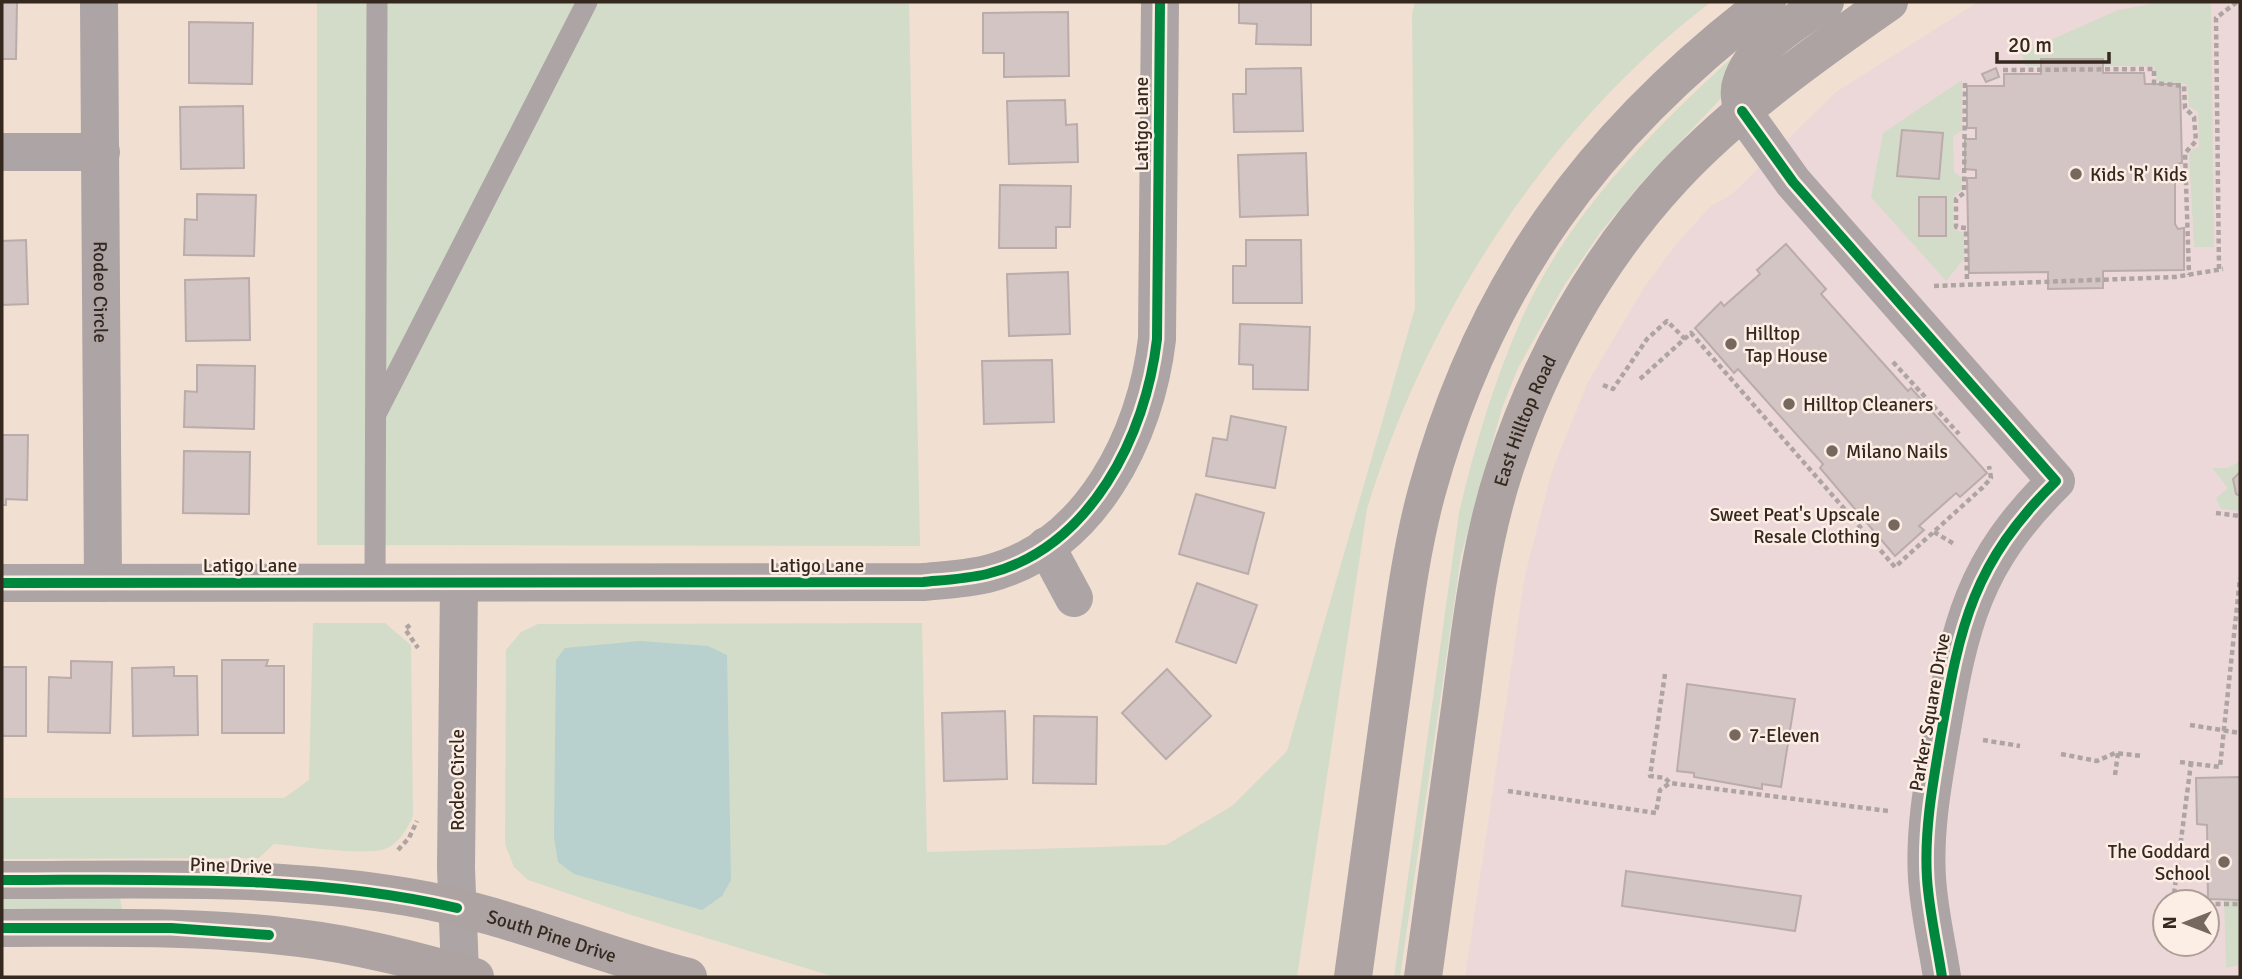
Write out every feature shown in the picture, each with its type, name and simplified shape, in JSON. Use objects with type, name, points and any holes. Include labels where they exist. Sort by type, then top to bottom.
[{"type":"main road","points":[[1353,977],[1416,536],[1438,454],[1470,367],[1496,310],[1539,237],[1597,158],[1671,80],[1767,2]]},
{"type":"main road","points":[[1742,111],[1739,87],[1756,56],[1766,44],[1825,2]]},
{"type":"main road","name":"East Hilltop Road","points":[[1423,977],[1478,587],[1503,473],[1530,398],[1573,314],[1633,226],[1673,177],[1742,111],[1889,2]]},
{"type":"main road","name":"Pine Drive","points":[[2,880],[195,881],[291,885],[398,895],[457,908]]},
{"type":"main road","name":"South Pine Drive","points":[[457,908],[688,977]]},
{"type":"main road","points":[[2,928],[171,928],[279,936],[380,952],[465,976]]},
{"type":"street","name":"Rodeo Circle","points":[[99,2],[103,583]]},
{"type":"street","name":"Latigo Lane","points":[[2,583],[923,582],[989,574],[1046,546],[1081,514],[1120,462],[1149,393],[1157,339],[1160,2]]},
{"type":"street","name":"Parker Square Drive","points":[[1742,111],[1793,182],[2056,481],[2021,517],[1997,550],[1972,601],[1957,643],[1935,769],[1927,836],[1928,891],[1942,977]]},
{"type":"street","points":[[2,152],[101,152]]},
{"type":"street","points":[[1046,546],[1074,598]]},
{"type":"street","name":"Rodeo Circle","points":[[459,583],[457,908],[465,976]]},
{"type":"lane","points":[[375,582],[377,2]]},
{"type":"lane","points":[[374,417],[587,2]]},
{"type":"path","points":[[1923,287],[1967,282],[2189,275],[2221,269],[2216,18],[2237,2]]},
{"type":"path","points":[[2003,70],[2154,69],[2154,83],[2184,86],[2186,108],[2194,117],[2196,141],[2186,153],[2189,275]]},
{"type":"path","points":[[1965,83],[1964,193],[1956,199],[1956,227],[1966,228],[1967,282]]},
{"type":"path","points":[[1603,385],[1614,389],[1647,339],[1667,321],[1685,339]]},
{"type":"path","points":[[1640,379],[1691,333],[1895,567],[1991,478],[1991,469],[1982,459]]},
{"type":"path","points":[[1893,362],[1964,440]]},
{"type":"path","points":[[2216,513],[2240,516]]},
{"type":"path","points":[[1934,532],[1956,545]]},
{"type":"path","points":[[2180,762],[2220,767],[2240,578]]},
{"type":"path","points":[[1665,674],[1650,776],[1665,778],[1670,783],[1888,811]]},
{"type":"path","points":[[2190,725],[2240,733]]},
{"type":"path","points":[[1983,740],[2020,746]]},
{"type":"path","points":[[2115,775],[2118,753]]},
{"type":"path","points":[[2061,754],[2097,761],[2118,753],[2142,756]]},
{"type":"path","points":[[2175,888],[2190,763]]},
{"type":"path","points":[[1508,792],[1656,813],[1660,790],[1670,783]]},
{"type":"path","points":[[2221,904],[2240,904]]},
{"type":"shaded area","points":[[1978,2],[2240,2],[2240,977],[1465,977],[1525,575],[1552,471],[1588,382],[1645,286],[1677,243],[1711,206],[1731,195],[1836,92]]},
{"type":"green space","points":[[317,2],[909,2],[920,546],[317,545]]},
{"type":"green space","points":[[1415,2],[1711,2],[1652,51],[1597,106],[1546,165],[1500,229],[1459,296],[1423,365],[1392,436],[1367,509],[1297,977],[835,977],[631,915],[528,880],[514,867],[505,844],[506,650],[521,632],[538,624],[922,623],[927,852],[1166,845],[1232,806],[1287,751],[1415,308],[1412,14]]},
{"type":"green space","points":[[2162,2],[2211,2],[2214,247],[2194,247],[2189,152],[2199,147],[2198,112],[2189,106],[2187,84],[2157,81],[2154,66],[2026,66],[2021,53],[2118,10]]},
{"type":"green space","points":[[1740,50],[1727,92],[1642,182],[1600,233],[1565,284],[1518,368],[1502,408],[1461,556],[1400,977],[1394,977],[1459,513],[1503,364],[1542,278],[1590,206],[1647,140]]},
{"type":"green space","points":[[1962,80],[1962,131],[1953,136],[1954,172],[1961,177],[1962,189],[1953,197],[1953,229],[1964,233],[1964,259],[1946,281],[1871,197],[1883,133]]},
{"type":"green space","points":[[2240,461],[2240,511],[2221,509],[2216,498],[2228,488],[2212,468],[2228,468]]},
{"type":"green space","points":[[313,623],[385,623],[411,645],[413,816],[394,844],[385,849],[362,851],[274,844],[259,858],[2,859],[2,798],[284,798],[309,780]]},
{"type":"green space","points":[[2,893],[120,897],[122,910],[2,917]]},
{"type":"green space","points":[[2224,900],[2240,900],[2240,965],[2226,968]]},
{"type":"water","points":[[640,641],[708,646],[727,655],[731,880],[722,896],[702,910],[574,874],[558,862],[554,837],[556,660],[565,648]]},
{"type":"building","points":[[2,2],[17,2],[16,59],[2,59]]},
{"type":"building","points":[[1239,2],[1311,2],[1311,45],[1256,44],[1257,24],[1239,23]]},
{"type":"building","points":[[1068,12],[1069,76],[1004,77],[1004,53],[983,53],[983,13]]},
{"type":"building","points":[[189,22],[253,23],[252,84],[189,83]]},
{"type":"building","name":"Kids 'R' Kids","points":[[2041,59],[2103,59],[2103,73],[2144,73],[2145,84],[2180,84],[2182,163],[2175,164],[2175,224],[2178,229],[2184,228],[2184,270],[2103,271],[2103,288],[2048,289],[2048,272],[1969,273],[1967,178],[1976,178],[1976,170],[1965,169],[1965,139],[1976,139],[1976,128],[1967,128],[1967,86],[2004,86],[2004,74],[2041,74]]},
{"type":"building","points":[[1301,68],[1303,131],[1234,132],[1233,94],[1246,94],[1246,69]]},
{"type":"building","points":[[1996,68],[1999,77],[1986,82],[1982,74]]},
{"type":"building","points":[[1065,100],[1066,125],[1077,124],[1078,162],[1009,164],[1007,101]]},
{"type":"building","points":[[243,106],[244,168],[181,169],[180,107]]},
{"type":"building","points":[[1902,130],[1943,133],[1939,179],[1897,176]]},
{"type":"building","points":[[1306,153],[1308,215],[1240,217],[1238,155]]},
{"type":"building","points":[[1000,185],[1071,186],[1070,227],[1056,227],[1056,248],[999,248]]},
{"type":"building","points":[[197,194],[256,195],[254,256],[184,255],[185,219],[197,220]]},
{"type":"building","points":[[1919,197],[1946,197],[1946,236],[1919,236]]},
{"type":"building","points":[[26,240],[28,304],[2,305],[2,241]]},
{"type":"building","points":[[1246,240],[1301,240],[1302,303],[1233,303],[1233,266],[1246,266]]},
{"type":"building","points":[[1786,244],[1826,289],[1821,294],[1908,391],[1911,388],[1987,473],[1960,497],[1956,493],[1919,526],[1924,530],[1895,556],[1820,468],[1823,464],[1738,369],[1734,373],[1695,328],[1721,302],[1724,306],[1760,274],[1757,270]]},
{"type":"building","points":[[1068,272],[1070,334],[1009,336],[1007,274]]},
{"type":"building","points":[[249,278],[250,340],[186,341],[185,280]]},
{"type":"building","points":[[1240,324],[1310,327],[1308,390],[1253,389],[1253,365],[1239,364]]},
{"type":"building","points":[[1052,360],[1054,422],[984,424],[982,361]]},
{"type":"building","points":[[197,365],[255,366],[254,429],[184,427],[185,391],[197,392]]},
{"type":"building","points":[[1231,416],[1286,427],[1275,488],[1206,476],[1213,438],[1227,440]]},
{"type":"building","points":[[2,435],[28,435],[27,500],[6,499],[6,505],[2,505]]},
{"type":"building","points":[[184,451],[250,452],[249,514],[183,513]]},
{"type":"building","points":[[2240,472],[2240,496],[2236,494],[2233,479]]},
{"type":"building","points":[[1196,494],[1264,513],[1248,574],[1179,554]]},
{"type":"building","points":[[1197,583],[1257,605],[1236,663],[1176,642]]},
{"type":"building","points":[[222,660],[268,660],[266,666],[284,666],[284,733],[222,733]]},
{"type":"building","points":[[71,661],[112,662],[110,733],[48,732],[49,677],[71,678]]},
{"type":"building","points":[[2,667],[26,667],[26,736],[2,736]]},
{"type":"building","points":[[174,667],[174,676],[197,676],[198,735],[133,736],[132,668]]},
{"type":"building","points":[[1167,669],[1211,716],[1166,759],[1122,713]]},
{"type":"building","name":"7-Eleven","points":[[1687,684],[1795,699],[1781,787],[1762,784],[1762,789],[1694,777],[1694,773],[1677,771]]},
{"type":"building","points":[[1005,711],[1007,779],[944,781],[942,713]]},
{"type":"building","points":[[1034,716],[1097,717],[1096,784],[1033,783]]},
{"type":"building","name":"The Goddard School","points":[[2240,777],[2240,900],[2221,899],[2221,888],[2208,888],[2207,825],[2197,824],[2196,778]]},
{"type":"building","points":[[1626,871],[1801,896],[1795,931],[1622,906]]},
{"type":"cycle path","points":[[2,583],[923,582],[987,574],[1024,560],[1056,540],[1084,514],[1107,483],[1126,449],[1151,376],[1157,339],[1160,2]]},
{"type":"cycle path","points":[[1742,111],[1793,182],[2056,481],[2028,511],[1988,568],[1974,597],[1955,660],[1935,770],[1926,860],[1931,915],[1942,977]]},
{"type":"cycle path","points":[[2,880],[173,880],[288,884],[345,889],[457,908]]},
{"type":"cycle path","points":[[2,928],[171,928],[269,935]]},
{"type":"place","name":"Kids 'R' Kids","points":[[2076,174]]},
{"type":"place","name":"Hilltop Tap House","points":[[1731,344]]},
{"type":"place","name":"Hilltop Cleaners","points":[[1789,404]]},
{"type":"place","name":"Milano Nails","points":[[1832,451]]},
{"type":"place","name":"Sweet Peat's Upscale Resale Clothing","points":[[1894,525]]},
{"type":"place","name":"7-Eleven","points":[[1735,735]]},
{"type":"place","name":"The Goddard School","points":[[2224,862]]}]
